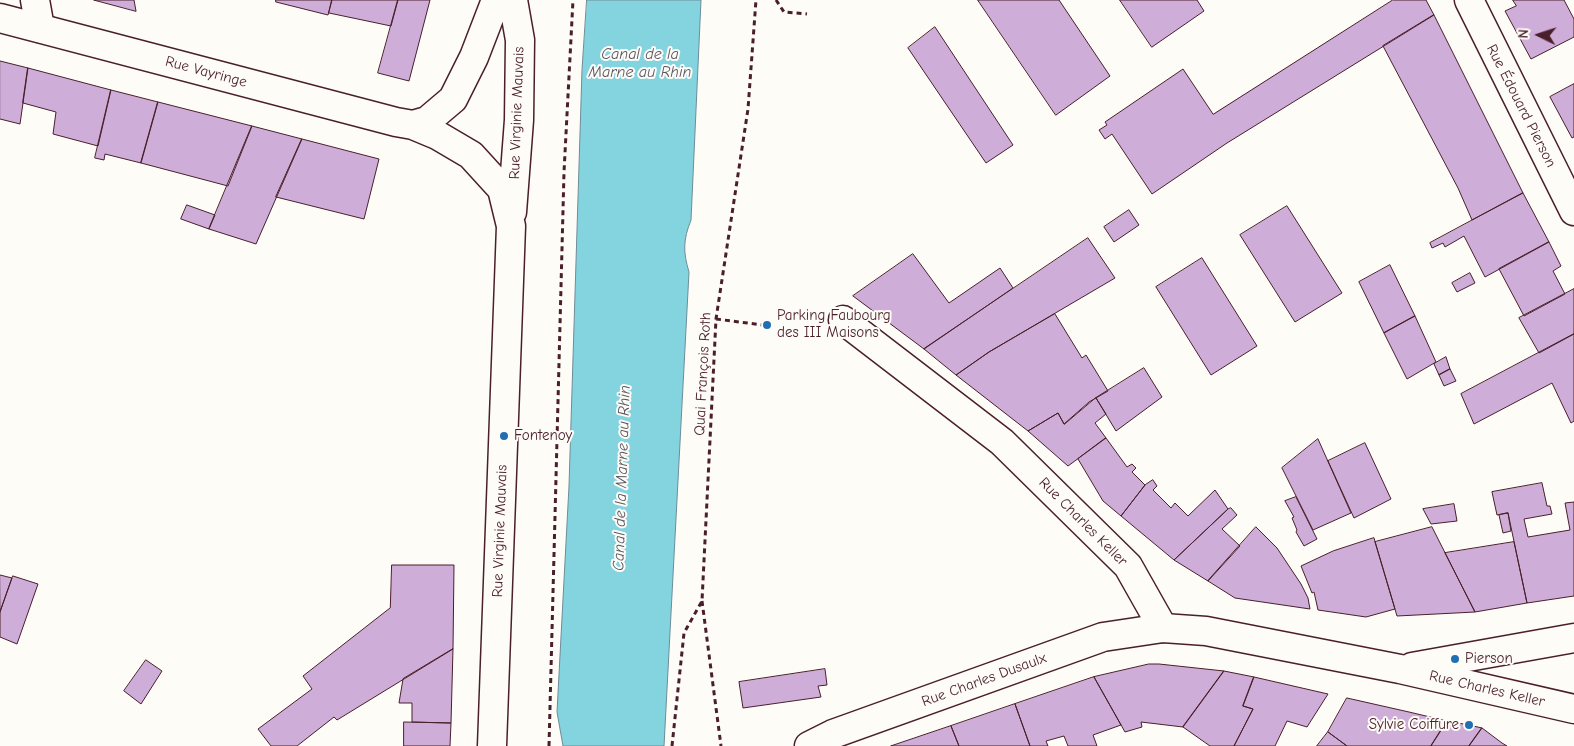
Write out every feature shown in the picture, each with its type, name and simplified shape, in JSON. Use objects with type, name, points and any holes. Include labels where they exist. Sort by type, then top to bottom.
[{"type":"street","points":[[35,0],[40,28]]},
{"type":"street","points":[[413,125],[427,121],[453,99],[474,57],[496,0]]},
{"type":"street","name":"Rue Virginie Mauvais","points":[[492,746],[511,226],[519,120],[520,49],[513,0]]},
{"type":"street","name":"Rue Édouard Pierson","points":[[1469,0],[1574,211]]},
{"type":"street","name":"Rue Vayringe","points":[[0,18],[413,125]]},
{"type":"street","name":"Rue Virginie Mauvais","points":[[413,125],[437,135],[471,155],[502,189],[511,226]]},
{"type":"street","name":"Rue Charles Keller","points":[[843,320],[1002,442],[1128,566],[1163,628],[1206,631],[1400,669],[1574,709]]},
{"type":"street","name":"Rue Charles Dusaulx","points":[[809,746],[833,734],[1104,637],[1163,628]]},
{"type":"street","name":"Rue Charles Keller","points":[[1400,669],[1574,638]]},
{"type":"path","points":[[549,746],[564,172],[572,0]]},
{"type":"path","name":"Quai François Roth","points":[[672,746],[684,633],[702,601],[716,319],[748,109],[756,0]]},
{"type":"path","points":[[776,0],[784,12],[807,14]]},
{"type":"path","points":[[716,319],[771,326]]},
{"type":"path","points":[[702,601],[721,746]]},
{"type":"water","name":"Canal de la Marne au Rhin","points":[[587,0],[701,0],[691,220],[686,234],[685,246],[689,272],[664,746],[563,746],[557,712],[569,486],[582,70]]},
{"type":"building","points":[[94,0],[134,0],[136,11]]},
{"type":"building","points":[[276,0],[332,0],[328,15],[276,2]]},
{"type":"building","points":[[332,0],[398,0],[391,26],[329,13]]},
{"type":"building","points":[[398,0],[430,0],[409,81],[378,73]]},
{"type":"building","points":[[978,0],[1059,0],[1110,76],[1056,115]]},
{"type":"building","points":[[1120,0],[1197,0],[1204,11],[1152,47]]},
{"type":"building","points":[[1393,0],[1426,0],[1434,15],[1227,143],[1152,194],[1112,134],[1105,139],[1099,130],[1107,125],[1105,122],[1183,69],[1213,114]]},
{"type":"building","points":[[1513,0],[1564,0],[1574,19],[1574,37],[1531,59],[1505,11],[1516,6]]},
{"type":"building","points":[[1434,15],[1523,193],[1472,220],[1458,188],[1383,46]]},
{"type":"building","points":[[935,27],[1013,145],[986,163],[908,48]]},
{"type":"building","points":[[0,61],[28,68],[20,124],[0,119]]},
{"type":"building","points":[[28,68],[111,90],[98,146],[53,134],[56,112],[23,103]]},
{"type":"building","points":[[1574,84],[1574,137],[1572,138],[1550,97]]},
{"type":"building","points":[[111,90],[158,102],[141,163],[105,154],[104,160],[95,158]]},
{"type":"building","points":[[158,102],[252,126],[228,186],[141,163]]},
{"type":"building","points":[[252,126],[302,139],[256,244],[209,229]]},
{"type":"building","points":[[302,139],[379,159],[364,219],[276,197]]},
{"type":"building","points":[[1523,193],[1549,242],[1485,277],[1464,236],[1445,247],[1443,243],[1432,248],[1430,243]]},
{"type":"building","points":[[187,205],[215,215],[209,229],[181,219]]},
{"type":"building","points":[[1287,206],[1342,293],[1295,322],[1240,235]]},
{"type":"building","points":[[1129,210],[1139,225],[1114,242],[1104,227]]},
{"type":"building","points":[[1088,238],[1115,278],[989,352],[956,375],[924,349]]},
{"type":"building","points":[[1549,242],[1561,266],[1553,271],[1565,294],[1524,316],[1499,269]]},
{"type":"building","points":[[913,254],[949,303],[1000,268],[1013,288],[924,349],[853,296]]},
{"type":"building","points":[[1202,258],[1257,346],[1211,375],[1156,287]]},
{"type":"building","points":[[1390,265],[1415,316],[1384,333],[1359,282]]},
{"type":"building","points":[[1470,273],[1475,283],[1457,292],[1452,283]]},
{"type":"building","points":[[1574,289],[1574,334],[1539,353],[1519,318]]},
{"type":"building","points":[[1055,314],[1082,358],[1086,355],[1108,391],[1089,402],[1064,424],[1058,413],[1028,431],[956,375],[989,352]]},
{"type":"building","points":[[1415,316],[1436,362],[1407,379],[1384,333]]},
{"type":"building","points":[[1574,334],[1574,421],[1571,423],[1552,383],[1474,424],[1461,394]]},
{"type":"building","points":[[1446,357],[1450,369],[1439,375],[1434,364]]},
{"type":"building","points":[[1144,368],[1162,397],[1116,431],[1096,398]]},
{"type":"building","points":[[1450,369],[1456,381],[1444,386],[1439,375]]},
{"type":"building","points":[[1096,398],[1106,414],[1095,423],[1106,438],[1068,466],[1028,431],[1058,413],[1064,424]]},
{"type":"building","points":[[1106,438],[1127,467],[1132,464],[1136,468],[1132,472],[1145,485],[1121,516],[1103,501],[1078,459]]},
{"type":"building","points":[[1318,439],[1351,513],[1313,530],[1282,468]]},
{"type":"building","points":[[1365,443],[1391,499],[1354,518],[1328,461]]},
{"type":"building","points":[[1153,480],[1157,486],[1153,490],[1171,508],[1175,503],[1188,516],[1215,490],[1228,509],[1174,560],[1121,516],[1145,485]]},
{"type":"building","points":[[1542,483],[1547,506],[1550,506],[1552,514],[1524,519],[1528,537],[1570,530],[1565,503],[1574,502],[1574,596],[1527,603],[1508,513],[1497,515],[1492,492]]},
{"type":"building","points":[[1296,497],[1317,539],[1304,546],[1296,532],[1297,530],[1292,518],[1294,517],[1285,501]]},
{"type":"building","points":[[1454,504],[1457,521],[1431,524],[1423,509]]},
{"type":"building","points":[[1231,508],[1237,515],[1222,529],[1240,546],[1208,581],[1174,560],[1228,509]]},
{"type":"building","points":[[1508,513],[1511,531],[1503,533],[1499,515]]},
{"type":"building","points":[[1256,527],[1277,548],[1301,584],[1308,598],[1310,609],[1235,598],[1208,581]]},
{"type":"building","points":[[1432,527],[1475,612],[1397,616],[1375,542]]},
{"type":"building","points":[[1374,538],[1395,609],[1366,617],[1318,610],[1314,592],[1312,593],[1301,566],[1333,551]]},
{"type":"building","points":[[1514,542],[1527,603],[1475,612],[1445,553]]},
{"type":"building","points":[[392,565],[454,565],[453,649],[337,720],[334,717],[297,746],[271,746],[258,729],[312,689],[303,676],[390,608]]},
{"type":"building","points":[[0,575],[12,578],[0,612]]},
{"type":"building","points":[[13,576],[38,584],[17,644],[0,637],[0,612]]},
{"type":"building","points":[[453,649],[451,723],[412,722],[412,703],[399,703],[403,679]]},
{"type":"building","points":[[146,660],[162,671],[141,704],[124,691]]},
{"type":"building","points":[[1149,664],[1224,671],[1183,727],[1141,722],[1142,727],[1125,732],[1094,677]]},
{"type":"building","points":[[825,669],[827,685],[818,686],[821,697],[743,708],[739,682]]},
{"type":"building","points":[[1224,671],[1254,677],[1243,706],[1253,709],[1234,746],[1210,746],[1183,727]]},
{"type":"building","points":[[1094,677],[1121,725],[1093,735],[1097,746],[1068,746],[1064,736],[1046,741],[1048,746],[1030,746],[1015,704]]},
{"type":"building","points":[[1254,677],[1328,694],[1307,727],[1287,721],[1275,746],[1234,746],[1253,709],[1243,706]]},
{"type":"building","points":[[1347,698],[1447,721],[1431,746],[1347,746],[1328,732]]},
{"type":"building","points":[[1015,704],[1030,746],[959,746],[951,726]]},
{"type":"building","points":[[1447,721],[1482,728],[1469,746],[1431,746]]},
{"type":"building","points":[[404,722],[451,723],[450,746],[404,746]]},
{"type":"building","points":[[951,726],[959,746],[891,746]]},
{"type":"building","points":[[1482,728],[1502,743],[1507,746],[1469,746]]},
{"type":"building","points":[[1328,732],[1347,746],[1317,746]]},
{"type":"place","name":"Parking Faubourg des III Maisons","points":[[767,325]]},
{"type":"place","name":"Fontenoy","points":[[504,436]]},
{"type":"place","name":"Pierson","points":[[1455,659]]},
{"type":"place","name":"Sylvie Coiffure","points":[[1469,725]]}]
